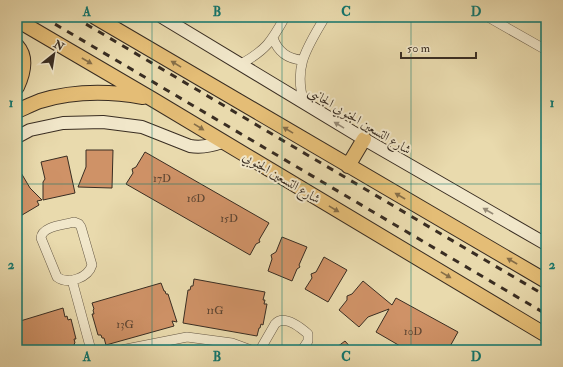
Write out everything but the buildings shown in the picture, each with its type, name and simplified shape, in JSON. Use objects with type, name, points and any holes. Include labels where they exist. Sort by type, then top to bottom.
[{"type":"main road","points":[[95,17],[546,281]]},
{"type":"main road","points":[[115,17],[133,39]]},
{"type":"main road","name":"شارع التسعين الجنوبي","points":[[17,20],[546,335]]},
{"type":"main road","points":[[17,46],[20,49],[24,66],[22,76],[17,87]]},
{"type":"main road","points":[[17,111],[40,101],[81,93],[123,94],[152,99]]},
{"type":"main road","points":[[348,166],[364,139]]},
{"type":"street","name":"شارع التسعين الجنوبي الجانبى","points":[[162,17],[364,139],[544,242]]},
{"type":"street","points":[[240,64],[262,51],[273,38],[285,17]]},
{"type":"street","points":[[304,103],[300,90],[302,60],[305,51],[325,17]]},
{"type":"street","points":[[488,17],[546,50]]},
{"type":"street","points":[[273,38],[278,48],[286,56],[302,60]]},
{"type":"street","points":[[17,137],[30,130],[63,123],[103,122],[142,127],[190,146],[208,147],[222,142]]},
{"type":"street","points":[[74,222],[79,224],[81,227],[92,265],[86,276],[72,280],[61,280],[57,277],[41,235],[45,230],[74,222]]},
{"type":"street","points":[[72,280],[91,350]]},
{"type":"street","points":[[260,350],[275,324],[278,320],[282,319],[308,334],[308,341],[302,350]]},
{"type":"street","points":[[121,350],[151,347],[187,337],[232,343],[251,350]]},
{"type":"railway","points":[[43,17],[546,314]]},
{"type":"railway","points":[[74,17],[546,296]]}]
